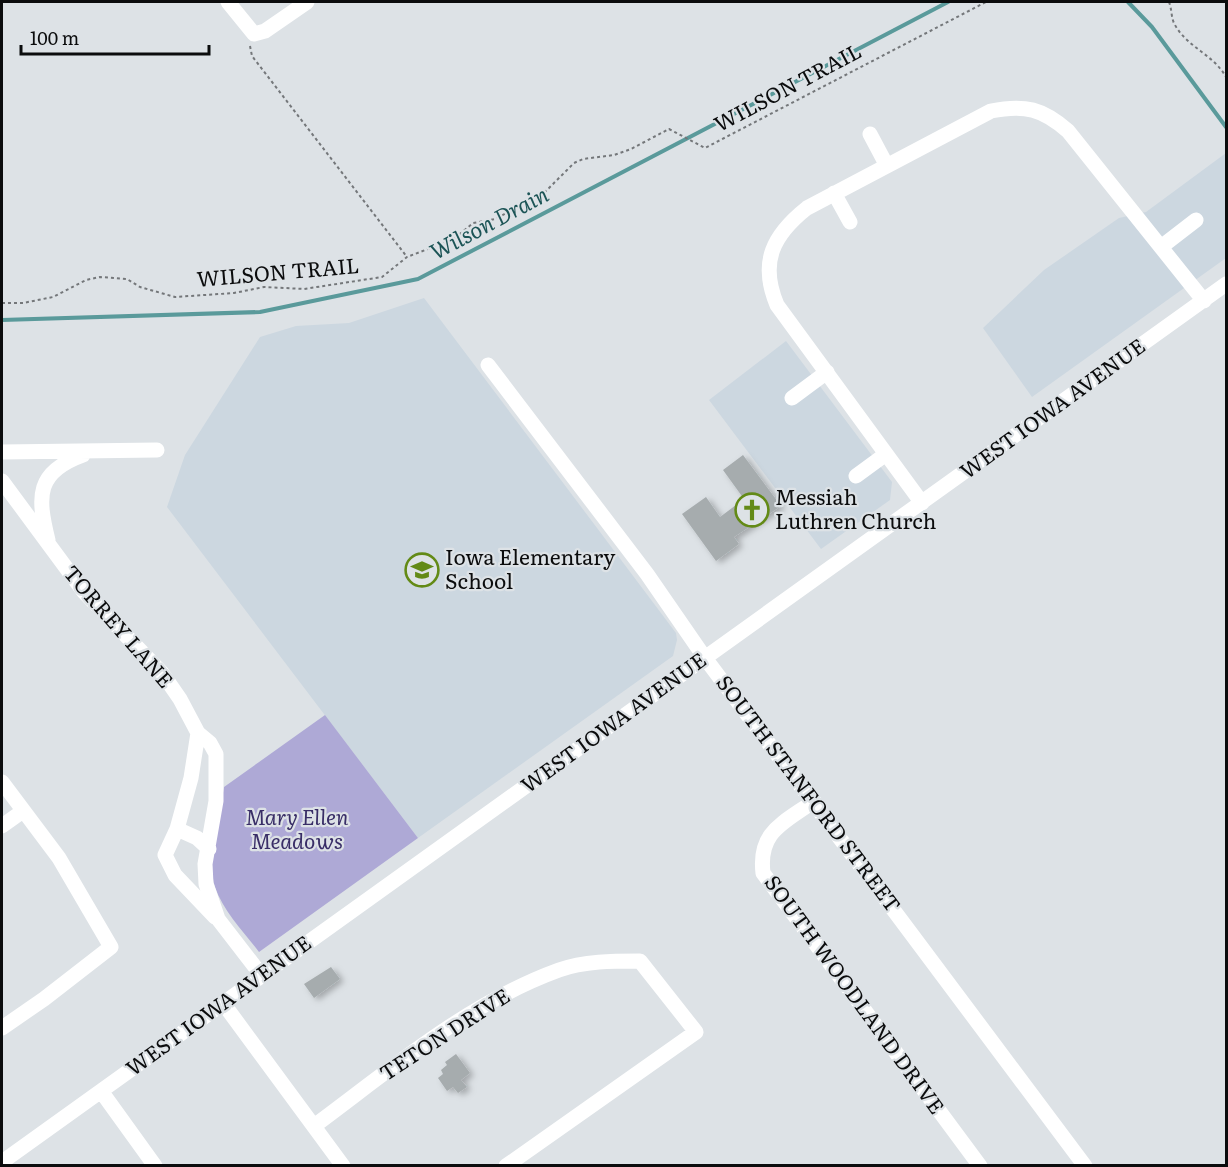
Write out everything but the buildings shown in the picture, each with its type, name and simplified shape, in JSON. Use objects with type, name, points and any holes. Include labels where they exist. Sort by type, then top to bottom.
[{"type":"street","points":[[228,2],[254,34],[265,31],[307,2]]},
{"type":"street","points":[[922,503],[777,305],[771,291],[768,272],[772,250],[785,225],[807,208],[991,111],[1029,108],[1051,116],[1068,131],[1204,301]]},
{"type":"street","points":[[870,134],[887,166]]},
{"type":"street","points":[[834,193],[850,222]]},
{"type":"street","points":[[1161,246],[1196,220]]},
{"type":"street","name":"WEST IOWA AVENUE","points":[[2,1162],[1227,284]]},
{"type":"street","name":"SOUTH STANFORD STREET","points":[[488,365],[647,574],[705,658],[1085,1166]]},
{"type":"street","points":[[792,398],[827,372]]},
{"type":"street","points":[[49,546],[41,502],[48,474],[66,461],[94,450]]},
{"type":"street","points":[[2,452],[157,450]]},
{"type":"street","points":[[856,476],[886,454]]},
{"type":"street","name":"TORREY LANE","points":[[2,480],[84,592],[162,673],[180,699],[198,733],[210,743],[216,754],[216,801],[205,864],[206,884],[218,919],[262,976]]},
{"type":"street","points":[[198,733],[191,778],[177,829],[165,855],[166,862],[189,892],[218,919]]},
{"type":"street","points":[[2,782],[59,858],[111,946],[44,999],[2,1028]]},
{"type":"street","name":"SOUTH WOODLAND DRIVE","points":[[814,801],[770,834],[761,854],[763,873],[980,1166]]},
{"type":"street","points":[[2,826],[23,811]]},
{"type":"street","points":[[177,829],[197,838],[209,849]]},
{"type":"street","name":"TETON DRIVE","points":[[314,1126],[404,1060],[493,1000],[560,969],[602,962],[640,961],[696,1032],[506,1166]]},
{"type":"street","points":[[223,1003],[343,1166]]},
{"type":"street","points":[[100,1091],[155,1166]]},
{"type":"path","name":"WILSON TRAIL","points":[[2,303],[23,303],[53,297],[86,280],[100,277],[127,279],[140,287],[176,297],[215,295],[264,287],[304,289],[382,277],[407,257],[454,239],[473,224],[495,219],[543,194],[574,163],[583,159],[614,155],[669,129],[705,148],[986,2]]},
{"type":"path","points":[[1169,2],[1174,23],[1181,34],[1219,64],[1227,77]]},
{"type":"path","points":[[254,34],[249,49],[252,56],[407,257]]},
{"type":"shaded area","points":[[1226,153],[1226,258],[1032,397],[983,328],[1044,270],[1119,218],[1146,212]]},
{"type":"shaded area","name":"Iowa Elementary School","points":[[424,298],[676,633],[677,640],[673,656],[418,838],[167,507],[185,455],[260,337],[296,326],[349,323]]},
{"type":"shaded area","points":[[786,341],[892,482],[890,500],[821,549],[709,400]]},
{"type":"green space","name":"Mary Ellen Meadows","points":[[325,715],[418,838],[259,952],[234,921],[215,887],[213,851],[224,787]]},
{"type":"waterway","name":"Wilson Drain","points":[[2,320],[260,312],[418,279],[948,2]]},
{"type":"waterway","name":"Wilson Drain","points":[[1128,2],[1152,27],[1226,127]]},
{"type":"place","name":"Messiah Luthren Church","points":[[752,510]]},
{"type":"place","name":"Iowa Elementary School","points":[[422,570]]}]
